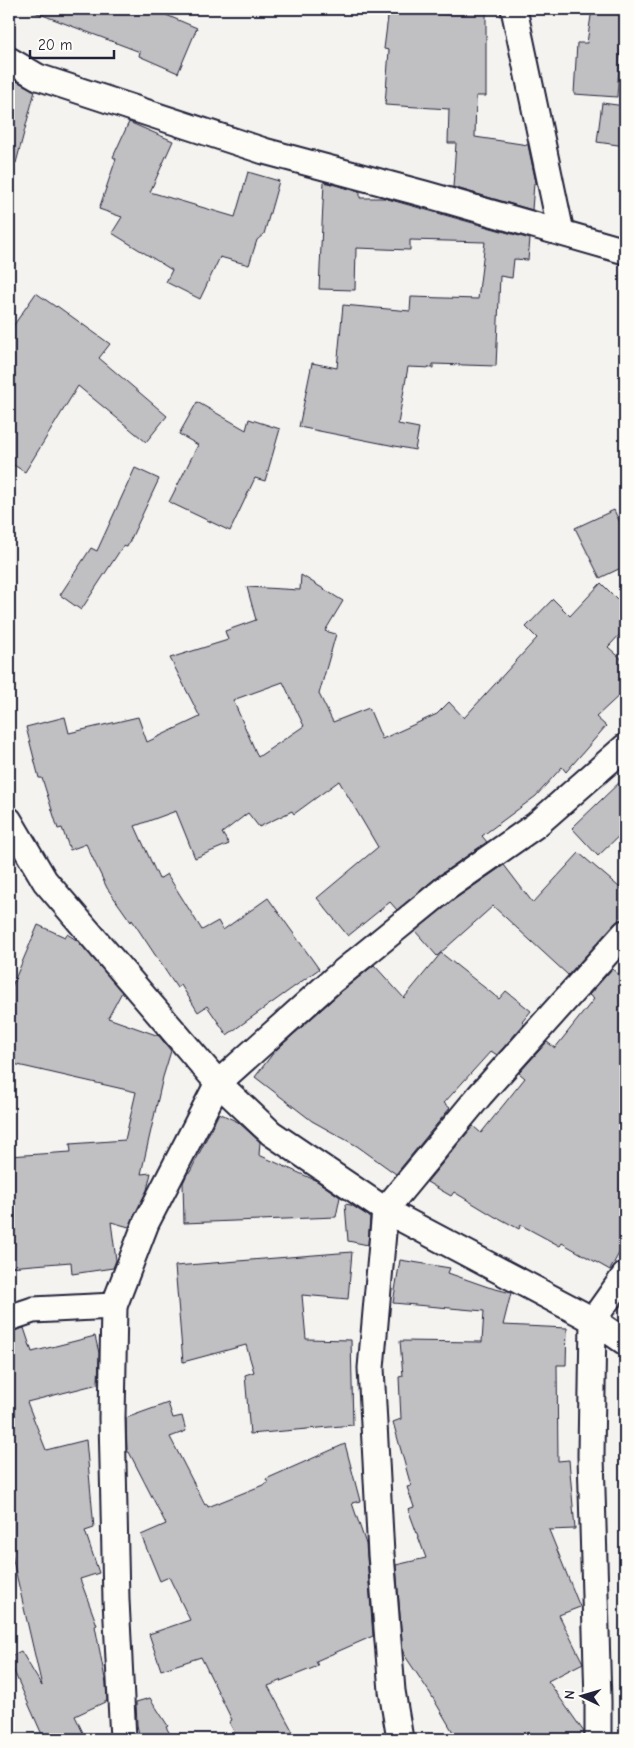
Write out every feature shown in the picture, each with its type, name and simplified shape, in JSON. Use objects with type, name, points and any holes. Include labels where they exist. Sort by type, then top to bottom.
[{"type":"street","points":[[514,9],[561,232]]},
{"type":"street","points":[[9,60],[38,78],[264,151],[625,251]]},
{"type":"street","points":[[123,1739],[116,1610],[112,1418],[114,1306],[146,1223],[218,1083],[333,980],[446,888],[536,825],[625,747]]},
{"type":"street","points":[[9,820],[45,881],[218,1083],[271,1134],[385,1210],[593,1320],[625,1342]]},
{"type":"street","points":[[400,1739],[392,1691],[371,1368],[385,1210],[480,1095],[625,933]]},
{"type":"street","points":[[598,1739],[591,1456],[593,1320],[625,1275]]},
{"type":"street","points":[[9,1318],[33,1310],[114,1306]]},
{"type":"building","points":[[32,9],[152,9],[197,28],[178,73],[139,56],[140,52],[32,11]]},
{"type":"building","points":[[389,9],[448,15],[448,9],[486,9],[486,96],[476,96],[475,137],[528,145],[536,183],[534,183],[532,210],[453,187],[456,143],[448,143],[449,109],[385,105],[389,50],[384,49]]},
{"type":"building","points":[[592,9],[623,9],[617,97],[574,94],[577,43],[587,43]]},
{"type":"building","points":[[9,77],[35,91],[16,163],[9,162]]},
{"type":"building","points":[[602,103],[625,106],[625,146],[597,142]]},
{"type":"building","points":[[129,122],[173,141],[150,192],[235,217],[248,172],[279,181],[264,234],[257,240],[249,265],[220,257],[200,299],[166,282],[172,270],[112,233],[122,217],[99,209],[116,159],[113,157]]},
{"type":"building","points":[[324,182],[360,192],[360,198],[384,198],[530,239],[528,260],[514,259],[512,278],[500,276],[496,366],[433,364],[433,368],[408,367],[398,424],[419,428],[415,450],[299,427],[312,363],[337,368],[343,305],[410,311],[411,297],[478,299],[485,242],[410,240],[410,250],[356,248],[355,290],[319,289]]},
{"type":"building","points":[[36,293],[110,344],[99,358],[167,416],[146,442],[78,386],[25,472],[9,462],[9,332]]},
{"type":"building","points":[[197,402],[246,430],[249,419],[280,429],[265,481],[255,478],[230,531],[169,502],[198,445],[179,434]]},
{"type":"building","points":[[135,468],[159,479],[127,547],[123,546],[81,610],[60,595],[91,548],[97,551]]},
{"type":"building","points":[[614,510],[625,533],[625,566],[600,578],[575,528]]},
{"type":"building","points":[[301,575],[343,601],[325,631],[336,634],[319,694],[333,722],[369,708],[382,739],[437,714],[449,702],[464,718],[537,638],[526,627],[553,599],[570,616],[601,583],[625,607],[625,629],[608,647],[625,662],[625,690],[596,717],[606,726],[566,772],[562,767],[536,796],[482,836],[487,842],[438,876],[397,910],[390,902],[348,936],[317,898],[378,847],[339,781],[294,814],[292,811],[259,827],[248,813],[222,833],[229,844],[195,858],[176,811],[135,826],[159,879],[167,874],[202,930],[218,921],[223,930],[268,898],[319,969],[227,1035],[207,1006],[198,1012],[181,985],[177,988],[132,920],[131,922],[107,888],[86,844],[70,850],[62,828],[58,829],[42,778],[39,778],[26,727],[65,717],[69,733],[138,717],[147,742],[200,717],[170,658],[228,640],[225,631],[256,620],[247,587],[300,590]],"holes":[[[283,682],[304,726],[258,757],[233,700]]]},
{"type":"building","points":[[625,777],[625,830],[598,856],[572,828]]},
{"type":"building","points":[[579,853],[625,892],[625,913],[568,975],[493,906],[437,956],[415,931],[455,899],[504,865],[533,903]]},
{"type":"building","points":[[38,925],[65,937],[67,934],[78,941],[122,992],[108,1018],[159,1036],[171,1051],[163,1077],[141,1174],[151,1173],[147,1190],[129,1227],[111,1222],[116,1260],[113,1268],[72,1274],[71,1262],[9,1267],[9,1156],[71,1152],[70,1144],[125,1140],[136,1092],[9,1063],[9,993]]},
{"type":"building","points":[[441,953],[499,999],[506,991],[531,1011],[522,1022],[524,1024],[497,1055],[491,1051],[444,1103],[450,1108],[396,1174],[357,1146],[312,1121],[255,1077],[274,1052],[374,965],[404,998]]},
{"type":"building","points":[[612,969],[625,979],[625,1242],[610,1270],[562,1243],[560,1246],[521,1225],[519,1229],[454,1192],[451,1196],[427,1182],[473,1126],[481,1133],[525,1078],[519,1073],[547,1042],[555,1048],[594,999],[589,995]]},
{"type":"building","points":[[219,1113],[238,1122],[260,1142],[259,1155],[317,1181],[340,1197],[336,1217],[184,1223],[183,1183]]},
{"type":"building","points":[[345,1204],[351,1205],[370,1217],[368,1245],[348,1241]]},
{"type":"building","points":[[352,1252],[348,1299],[302,1295],[306,1339],[351,1340],[353,1425],[250,1434],[245,1375],[254,1372],[246,1345],[183,1362],[175,1266]]},
{"type":"building","points":[[400,1260],[450,1268],[448,1273],[511,1293],[503,1325],[567,1328],[566,1365],[557,1365],[558,1461],[569,1460],[575,1529],[549,1530],[580,1607],[559,1615],[583,1663],[548,1681],[584,1732],[584,1739],[457,1739],[430,1693],[403,1653],[396,1565],[426,1558],[408,1509],[414,1507],[407,1487],[411,1486],[393,1422],[401,1419],[399,1377],[403,1376],[400,1341],[482,1342],[484,1311],[393,1303]]},
{"type":"building","points":[[24,1328],[32,1352],[95,1336],[99,1353],[98,1384],[27,1402],[46,1450],[86,1440],[94,1528],[85,1531],[99,1573],[80,1579],[97,1625],[95,1626],[106,1684],[107,1701],[75,1716],[86,1739],[44,1739],[9,1660],[9,1657],[21,1651],[42,1686],[9,1543],[9,1332]]},
{"type":"building","points":[[168,1403],[173,1418],[182,1416],[186,1431],[170,1437],[205,1505],[207,1504],[208,1507],[268,1483],[266,1479],[345,1444],[360,1501],[352,1503],[366,1544],[373,1636],[316,1661],[318,1666],[268,1686],[293,1732],[280,1739],[238,1739],[229,1722],[232,1720],[201,1657],[161,1670],[149,1634],[190,1620],[169,1577],[160,1581],[141,1535],[166,1524],[129,1452],[127,1452],[126,1418]]},
{"type":"building","points":[[150,1698],[168,1726],[166,1727],[173,1739],[140,1739],[136,1702]]}]
